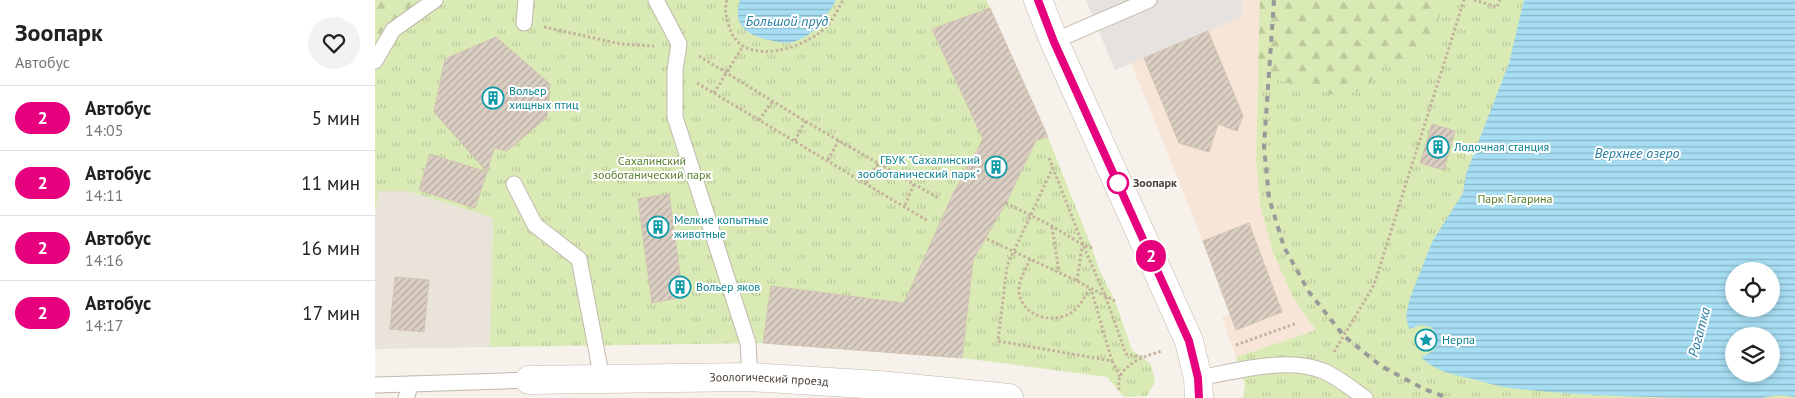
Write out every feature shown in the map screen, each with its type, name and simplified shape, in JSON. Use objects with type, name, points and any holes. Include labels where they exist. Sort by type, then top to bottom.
[{"type":"street","points":[[1038,0],[1054,42],[1189,341],[1199,388]]},
{"type":"street","name":"Зоологический проезд","points":[[529,380],[751,377],[877,392],[1009,398]]},
{"type":"lane","points":[[375,61],[393,30],[435,0]]},
{"type":"lane","points":[[524,23],[526,0]]},
{"type":"lane","points":[[656,0],[679,44],[675,70],[675,117],[748,344],[751,377]]},
{"type":"lane","points":[[1054,42],[1149,0]]},
{"type":"lane","points":[[514,184],[535,225],[579,259],[602,379]]},
{"type":"lane","points":[[1199,388],[1270,366],[1298,365],[1323,371],[1365,398]]},
{"type":"lane","points":[[375,384],[409,391],[529,380]]},
{"type":"path","points":[[727,0],[724,10],[731,34],[743,46],[758,52],[800,45],[825,28],[843,0]]},
{"type":"path","points":[[1323,371],[1374,285],[1464,0]]},
{"type":"path","points":[[1474,0],[1497,7],[1500,0]]},
{"type":"path","points":[[524,23],[621,44],[658,46],[679,44],[805,121],[940,199]]},
{"type":"path","points":[[714,93],[743,46]]},
{"type":"path","points":[[675,70],[905,205],[928,221]]},
{"type":"path","points":[[759,120],[773,101]]},
{"type":"path","points":[[795,141],[805,121]]},
{"type":"path","points":[[828,160],[839,140]]},
{"type":"path","points":[[1049,158],[1105,295],[1126,354],[1142,357]]},
{"type":"path","points":[[866,183],[879,163]]},
{"type":"path","points":[[1053,167],[1029,214],[1007,266],[998,341],[1112,361]]},
{"type":"path","points":[[905,205],[914,184]]},
{"type":"path","points":[[1006,203],[1052,226],[1083,245],[1092,248]]},
{"type":"path","points":[[1052,226],[1059,272]]},
{"type":"path","points":[[987,239],[1059,272],[1115,301]]},
{"type":"path","points":[[1077,281],[1083,245]]},
{"type":"path","points":[[1030,259],[1022,278],[1019,292],[1025,307],[1033,314],[1048,319],[1062,317],[1073,312],[1091,288]]},
{"type":"path","points":[[1091,288],[1112,361],[1120,377],[1119,390]]},
{"type":"path","points":[[1232,347],[1297,323]]},
{"type":"path","points":[[1120,377],[1142,357],[1166,350]]},
{"type":"shaded area","points":[[1086,0],[1260,0],[1256,161],[1294,299],[1316,330],[1236,357],[1222,317],[1230,313],[1131,63],[1115,70]]},
{"type":"shaded area","points":[[1086,0],[1243,0],[1241,17],[1115,70]]},
{"type":"shaded area","points":[[379,191],[408,191],[493,218],[490,347],[375,349],[375,212]]},
{"type":"green space","name":"Сахалинский зооботанический парк","points":[[375,0],[986,0],[990,8],[932,29],[983,139],[953,194],[904,303],[772,286],[763,343],[490,347],[493,218],[408,191],[379,191],[375,212]]},
{"type":"green space","points":[[375,0],[423,0],[389,21],[375,44]]},
{"type":"green space","name":"Верхнее озеро","points":[[1260,0],[1795,0],[1795,398],[1243,398],[1245,384],[1236,357],[1316,330],[1294,299],[1273,253],[1260,204],[1256,161]]},
{"type":"green space","points":[[1260,0],[1445,0],[1429,49],[1383,66],[1365,89],[1338,96],[1258,75]]},
{"type":"green space","points":[[1048,137],[1099,269],[1115,301],[1132,350],[1151,364],[1155,382],[1147,396],[1124,397],[1107,377],[962,358],[973,260],[1006,203],[1036,140]]},
{"type":"water","name":"Большой пруд","points":[[740,0],[836,0],[824,19],[814,30],[803,38],[786,43],[761,38],[743,28],[738,17]]},
{"type":"water","name":"Верхнее озеро","points":[[1524,0],[1795,0],[1795,397],[1778,395],[1761,398],[1698,398],[1572,394],[1496,385],[1445,372],[1426,362],[1421,357],[1435,349],[1438,342],[1435,332],[1431,327],[1421,325],[1409,329],[1406,316],[1410,298],[1432,242],[1463,193],[1466,174],[1509,63]]},
{"type":"building","name":"ГБУК \"Сахалинский зооботанический парк\"","points":[[990,8],[1048,137],[1036,140],[1006,203],[973,260],[962,358],[763,343],[771,286],[904,303],[953,194],[983,139],[932,29]]},
{"type":"building","points":[[1208,31],[1243,116],[1237,131],[1218,124],[1209,152],[1179,143],[1144,58]]},
{"type":"building","name":"Вольер хищных птиц","points":[[496,37],[550,84],[547,117],[507,151],[494,148],[487,172],[434,112],[445,59]]},
{"type":"building","name":"Лодочная станция","points":[[1432,124],[1455,131],[1444,170],[1420,163]]},
{"type":"building","points":[[430,154],[487,172],[475,208],[419,190]]},
{"type":"building","points":[[669,194],[683,297],[652,303],[638,199]]},
{"type":"building","points":[[1249,223],[1282,312],[1236,330],[1203,241]]},
{"type":"building","points":[[395,277],[429,280],[424,332],[390,329]]},
{"type":"railway","points":[[1274,0],[1264,146],[1269,198],[1284,247],[1309,292],[1344,336],[1381,366],[1424,389],[1448,398]]},
{"type":"bus line","name":"2","points":[[1038,0],[1054,42],[1189,341],[1198,378],[1199,398]]},
{"type":"place","name":"Вольер хищных птиц","points":[[493,98]]},
{"type":"place","name":"Лодочная станция","points":[[1438,147]]},
{"type":"place","name":"ГБУК \"Сахалинский зооботанический парк\"","points":[[996,167]]},
{"type":"place","name":"Зоопарк","points":[[1118,183]]},
{"type":"place","name":"Мелкие копытные животные","points":[[658,227]]},
{"type":"place","name":"Вольер яков","points":[[680,287]]},
{"type":"place","name":"Нерпа","points":[[1426,340]]},
{"type":"park label","name":"Парк Гагарина","points":[[1515,199]]},
{"type":"water label","name":"Рогатка","points":[[1699,332]]}]
